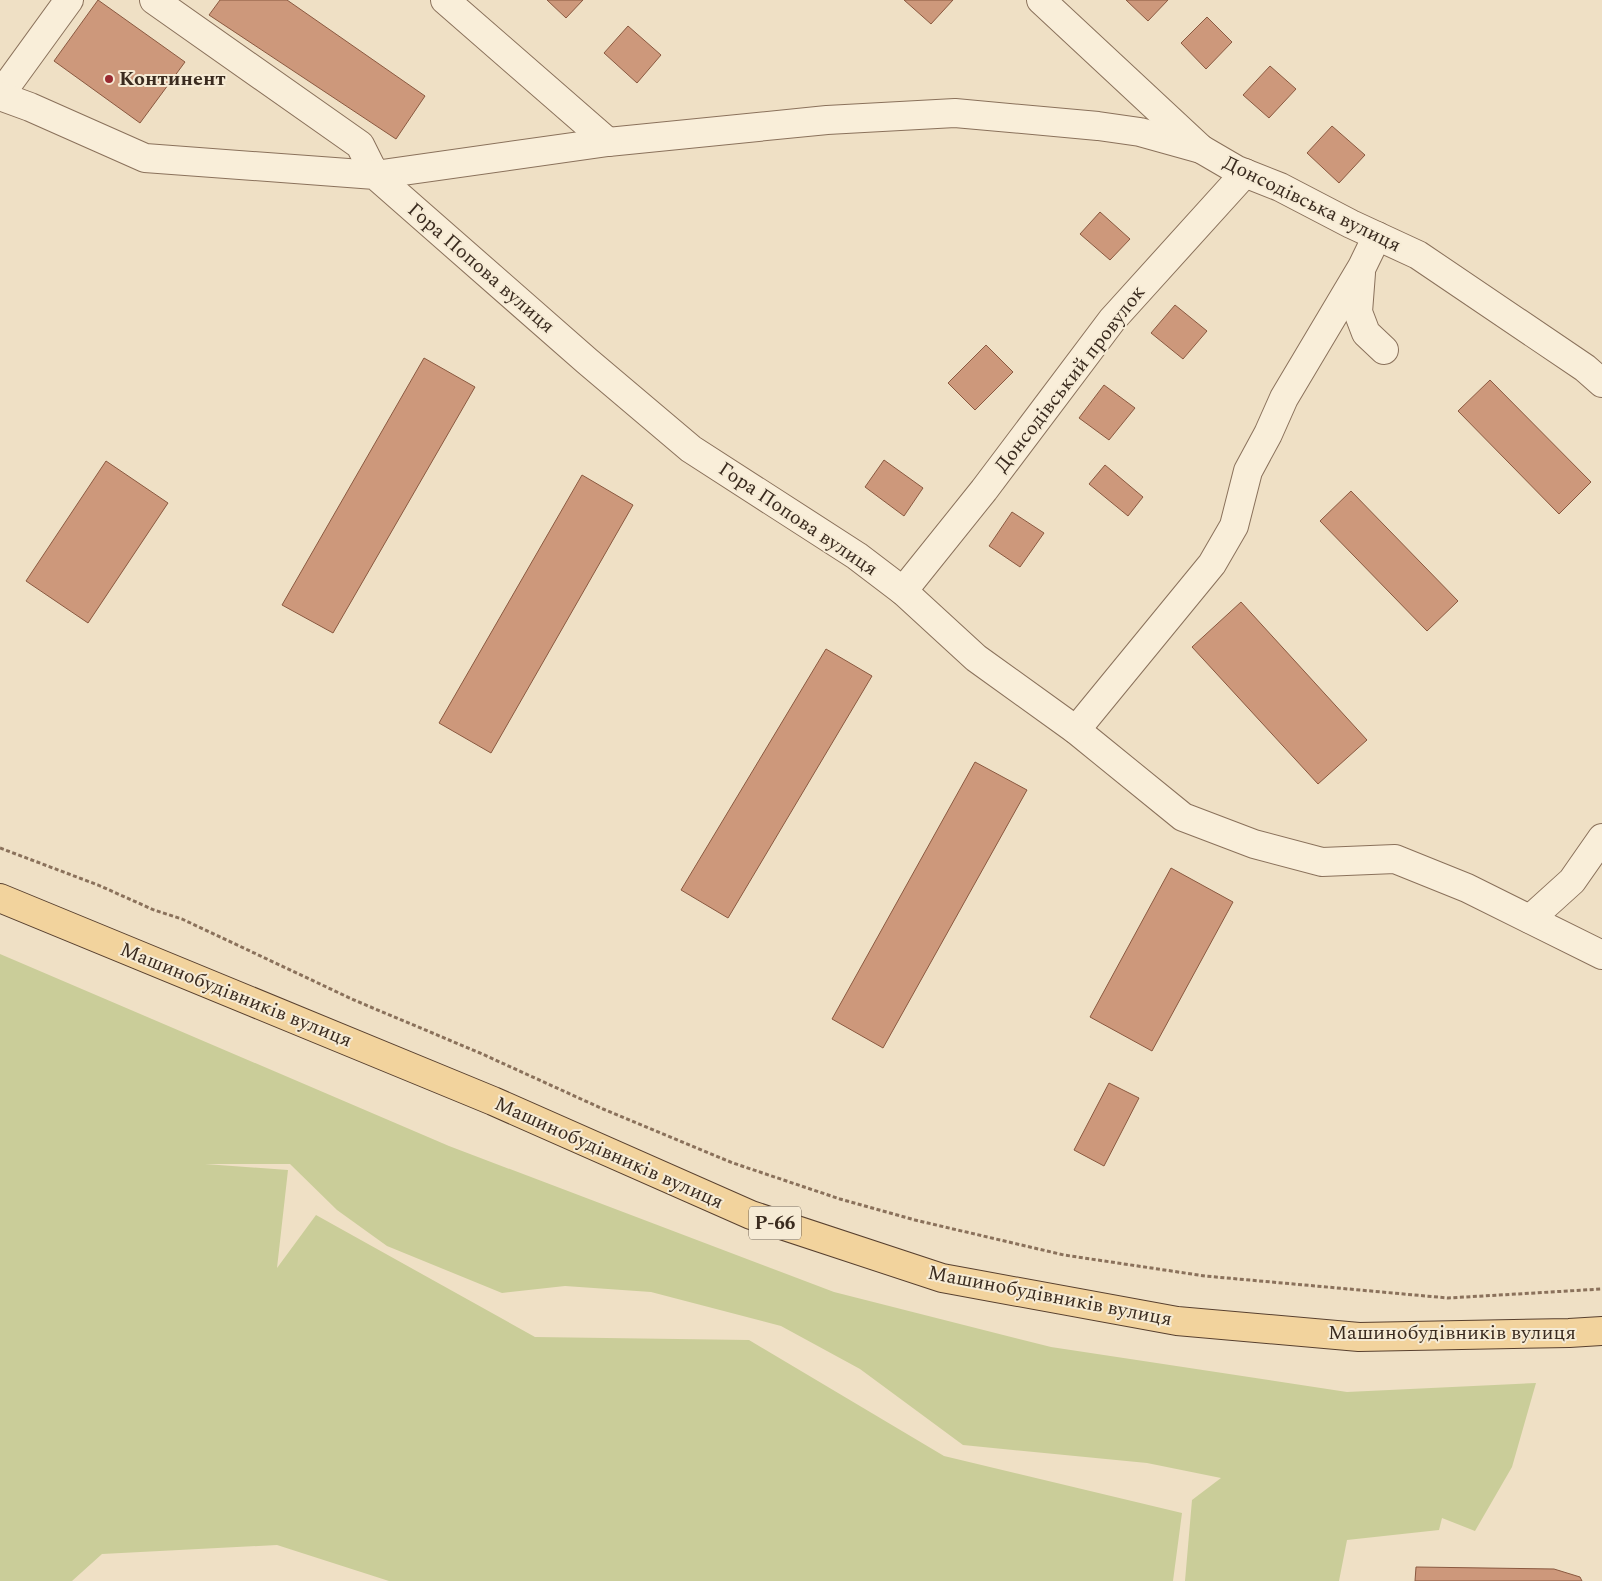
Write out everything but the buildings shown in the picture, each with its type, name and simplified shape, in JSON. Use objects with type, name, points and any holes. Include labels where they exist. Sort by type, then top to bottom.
[{"type":"main road","name":"Машинобудівників вулиця","points":[[0,898],[493,1101],[751,1215],[942,1278],[1177,1321],[1359,1337],[1602,1331]]},
{"type":"street","points":[[69,0],[0,96],[30,107],[145,158],[375,176],[608,142],[827,120],[956,113],[1098,126],[1140,132],[1201,149]]},
{"type":"street","points":[[154,0],[360,145],[375,176]]},
{"type":"street","points":[[445,0],[608,142]]},
{"type":"street","name":"Донсодівська вулиця","points":[[1041,0],[1201,149],[1245,173],[1280,187],[1351,224],[1418,255],[1584,368],[1602,383]]},
{"type":"street","name":"Донсодівський провулок","points":[[903,591],[984,490],[1112,320],[1245,173]]},
{"type":"street","name":"Гора Попова вулиця","points":[[375,176],[587,361],[692,449],[857,556],[903,591],[976,658],[1076,730],[1183,818],[1254,844],[1322,862],[1396,859],[1467,888],[1602,955]]},
{"type":"street","points":[[1076,730],[1212,564],[1234,526],[1248,471],[1268,434],[1284,398],[1362,267],[1377,236]]},
{"type":"street","points":[[1362,267],[1358,312],[1366,333],[1384,350]]},
{"type":"street","points":[[1530,919],[1572,881],[1599,844]]},
{"type":"path","points":[[0,848],[98,885],[154,910],[182,919],[354,1000],[480,1053],[603,1109],[733,1163],[840,1199],[915,1220],[1064,1255],[1205,1276],[1448,1298],[1602,1289]]},
{"type":"green space","points":[[0,954],[449,1146],[834,1292],[1051,1347],[1347,1392],[1536,1383],[1512,1467],[1475,1531],[1442,1518],[1439,1530],[1347,1540],[1339,1581],[1185,1581],[1192,1500],[1221,1478],[1147,1463],[963,1445],[860,1369],[781,1326],[651,1292],[565,1286],[502,1293],[387,1246],[337,1210],[290,1164],[205,1164],[288,1170],[277,1268],[316,1215],[535,1337],[749,1340],[944,1456],[1182,1513],[1173,1581],[389,1581],[277,1545],[102,1554],[72,1581],[0,1581]]},
{"type":"place","name":"Континент","points":[[109,79]]}]
